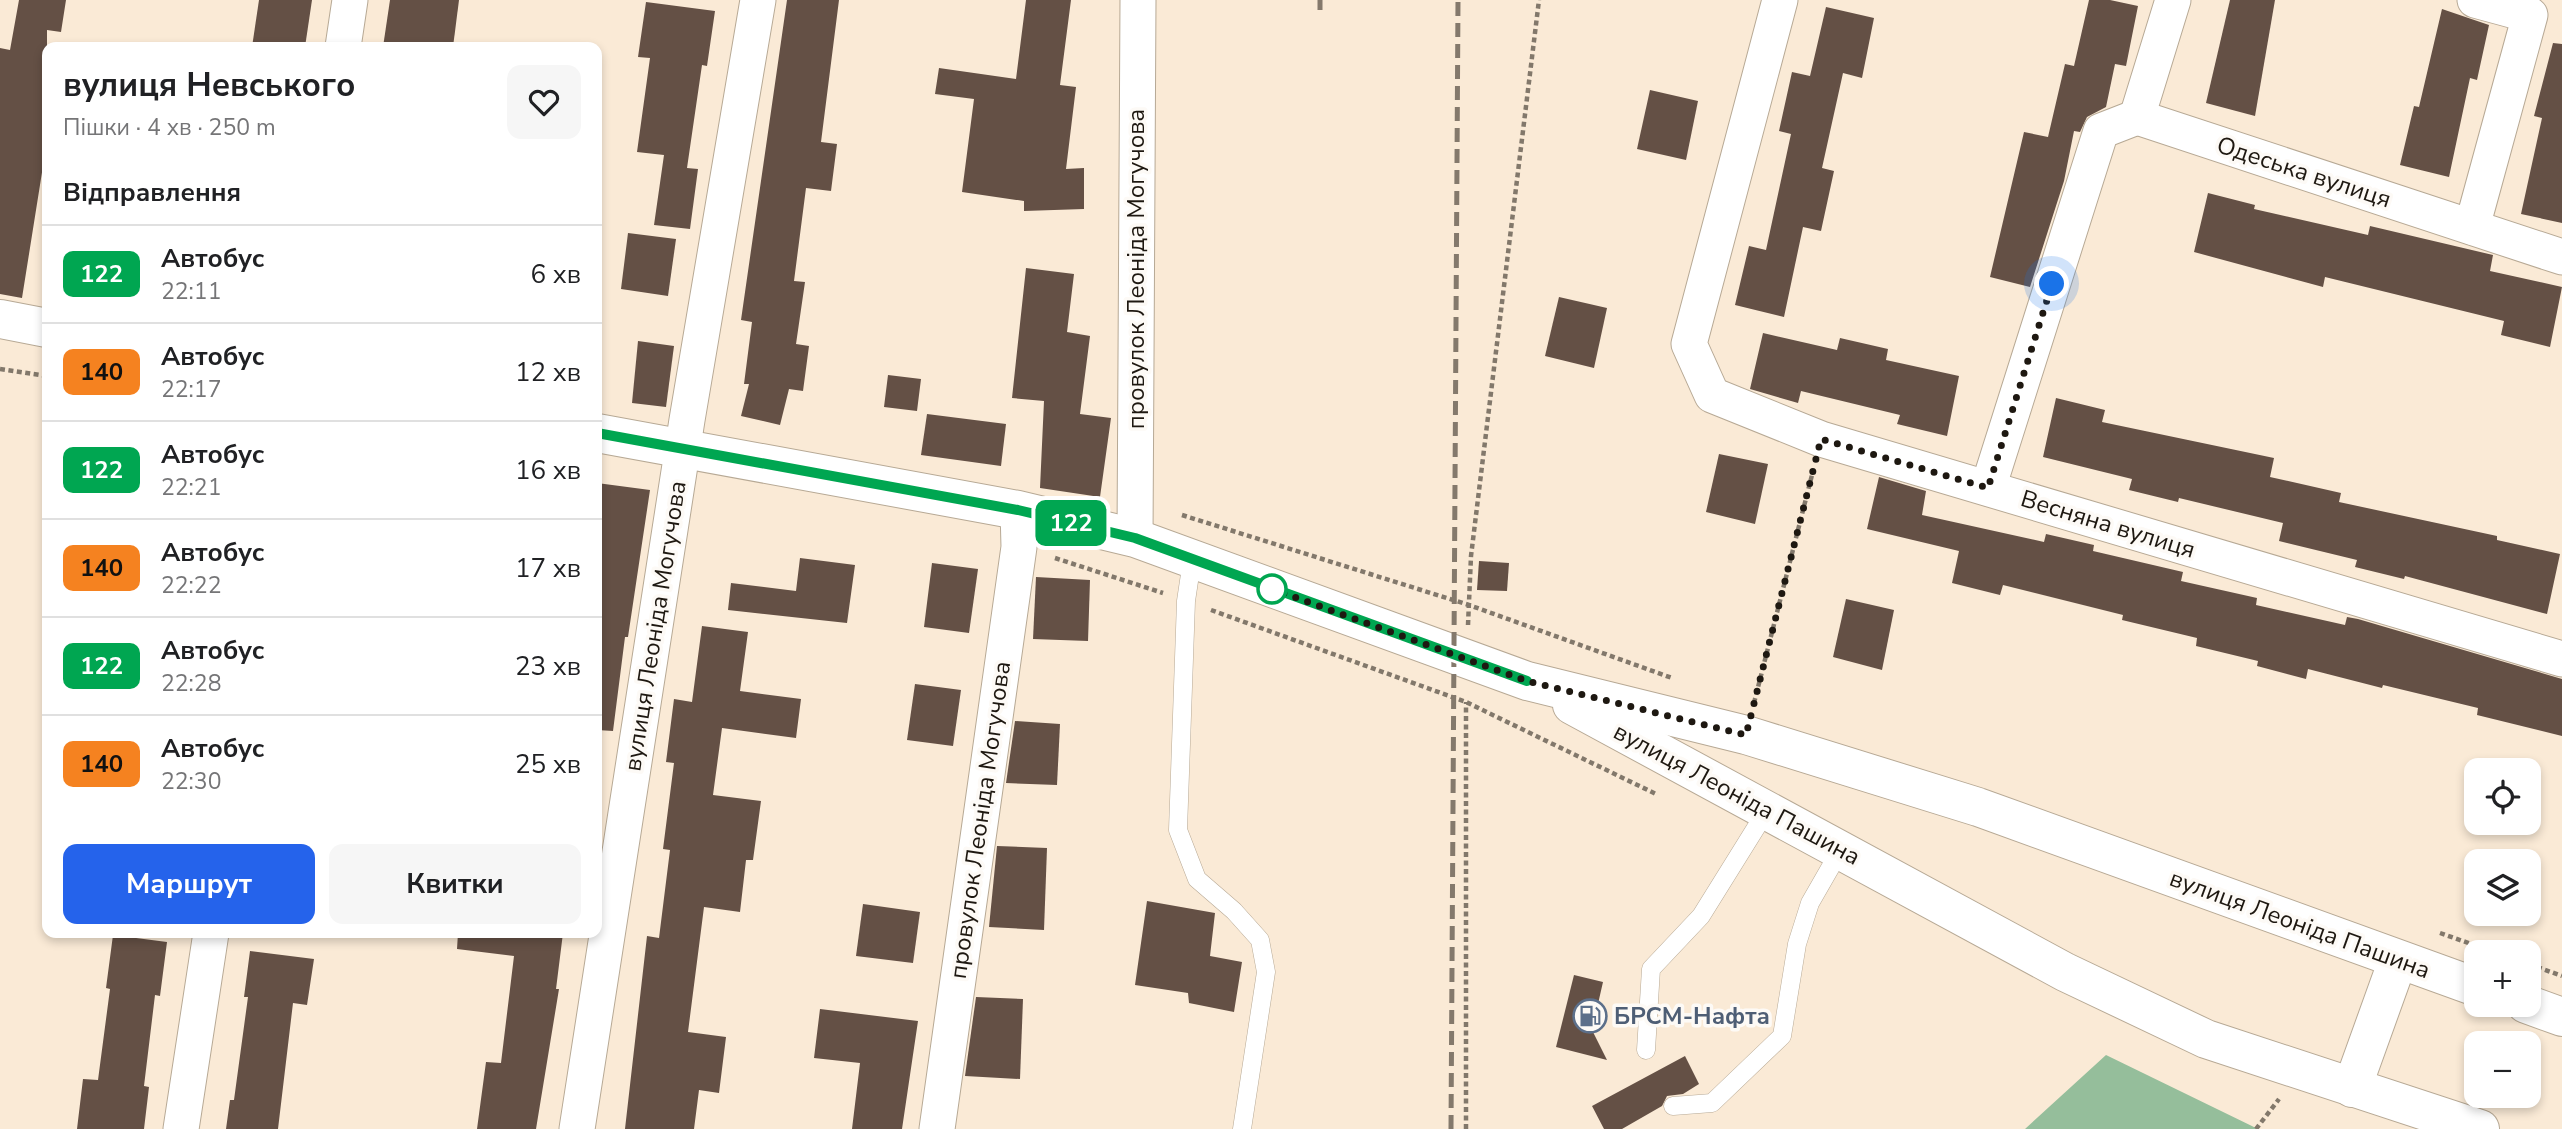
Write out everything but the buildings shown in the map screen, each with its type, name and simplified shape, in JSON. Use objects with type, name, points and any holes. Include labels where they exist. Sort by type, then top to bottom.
[{"type":"main road","points":[[0,319],[42,327]]},
{"type":"main road","points":[[602,434],[1018,510],[1135,538],[1527,681]]},
{"type":"main road","name":"вулиця Леоніда Пашина","points":[[1527,681],[1746,735],[1978,807],[2464,983]]},
{"type":"main road","name":"вулиця Леоніда Пашина","points":[[1527,681],[2065,972],[2194,1033],[2480,1129]]},
{"type":"main road","points":[[2352,1088],[2398,960]]},
{"type":"main road","points":[[2541,1009],[2562,1017]]},
{"type":"street","points":[[344,42],[350,0]]},
{"type":"street","name":"вулиця Леоніда Могучова","points":[[577,1129],[682,450],[758,0]]},
{"type":"street","name":"провулок Леоніда Могучова","points":[[1135,538],[1138,0]]},
{"type":"street","name":"Весняна вулиця","points":[[1780,0],[1689,344],[1712,395],[1821,439],[2562,659]]},
{"type":"street","points":[[1988,488],[2101,131],[2137,117],[2173,0]]},
{"type":"street","points":[[2472,227],[2530,16],[2475,0]]},
{"type":"street","name":"Одеська вулиця","points":[[2137,117],[2562,257]]},
{"type":"street","name":"провулок Леоніда Могучова","points":[[937,1129],[1019,547],[1018,510]]},
{"type":"street","points":[[181,1129],[210,938]]},
{"type":"lane","points":[[1192,561],[1186,601],[1178,830],[1197,879],[1234,911],[1260,940],[1266,972],[1242,1129]]},
{"type":"lane","points":[[1646,1050],[1651,969],[1701,916],[1767,810]]},
{"type":"lane","points":[[1673,1106],[1712,1103],[1782,1036],[1797,944],[1810,903],[1841,849]]},
{"type":"path","points":[[1467,658],[1471,556],[1539,0]]},
{"type":"path","points":[[0,369],[42,375]]},
{"type":"path","points":[[1746,735],[1821,439]]},
{"type":"path","points":[[1466,702],[1466,1129]]},
{"type":"path","points":[[2541,968],[2562,976]]},
{"type":"path","points":[[2256,1129],[2281,1096]]},
{"type":"green space","points":[[2106,1055],[2256,1128],[2259,1129],[2025,1129]]},
{"type":"railway","points":[[1320,0],[1320,10]]},
{"type":"railway","points":[[1451,1129],[1458,0]]},
{"type":"bus line","name":"122","points":[[602,434],[1018,510],[1135,538],[1527,681]]},
{"type":"place","name":"БРСМ-Нафта","points":[[1590,1016]]},
{"type":"route","points":[[1272,589],[1270,588],[1527,681],[1746,735],[1821,439],[1988,488],[2052,284]]}]
